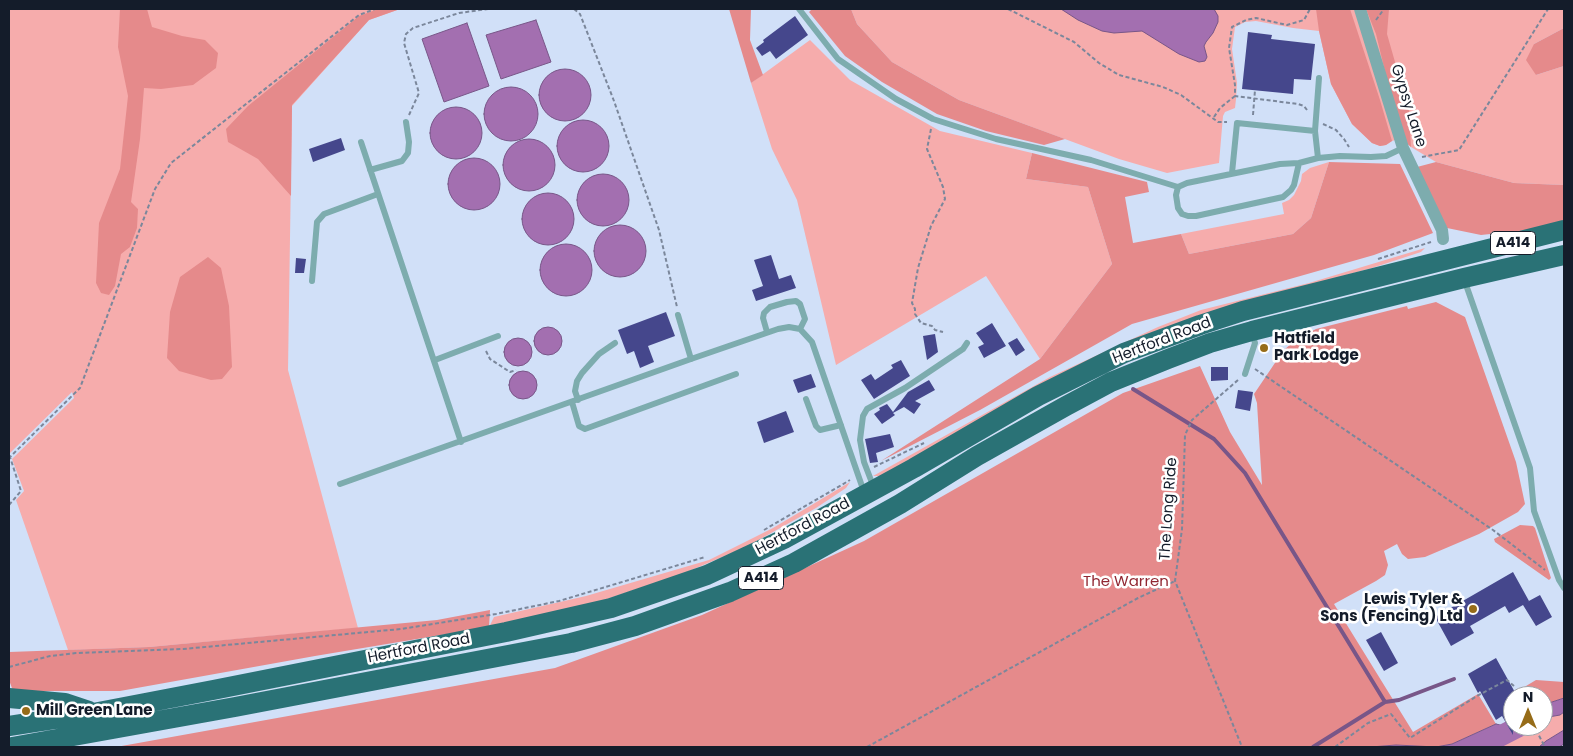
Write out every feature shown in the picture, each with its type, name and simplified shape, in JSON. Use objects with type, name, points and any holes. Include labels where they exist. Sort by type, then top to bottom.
[{"type":"highway","name":"Hertford Road","points":[[9,726],[93,713],[506,632],[611,608],[707,575],[784,539],[866,482],[914,468],[1038,396],[1124,353],[1243,311],[1564,230]]},
{"type":"highway","name":"Hertford Road","points":[[12,747],[572,643],[635,626],[730,592],[794,563],[900,504],[977,456],[1111,382],[1210,344],[1252,331],[1564,255]]},
{"type":"highway","points":[[9,698],[65,703],[93,713]]},
{"type":"street","name":"Gypsy Lane","points":[[1360,9],[1403,148],[1442,230],[1443,239]]},
{"type":"lane","points":[[799,9],[838,59],[896,99],[933,118],[996,139],[1091,160],[1178,187],[1187,183],[1280,164],[1299,163],[1318,158],[1386,156],[1403,148]]},
{"type":"lane","points":[[1318,158],[1315,131],[1320,78]]},
{"type":"lane","points":[[370,170],[402,160],[408,153],[409,142],[406,122]]},
{"type":"lane","points":[[1232,173],[1237,123],[1315,131]]},
{"type":"lane","points":[[361,142],[461,442]]},
{"type":"lane","points":[[1178,187],[1176,195],[1178,208],[1182,214],[1188,216],[1269,201],[1283,197],[1291,190],[1299,163]]},
{"type":"lane","points":[[312,281],[317,222],[324,214],[378,194]]},
{"type":"lane","points":[[1464,278],[1530,468],[1534,511],[1559,580],[1564,588]]},
{"type":"lane","points":[[767,332],[763,318],[764,313],[770,307],[796,301],[800,304],[805,319],[800,329]]},
{"type":"lane","points":[[678,314],[691,359]]},
{"type":"lane","points":[[340,484],[767,332],[789,327],[800,329],[812,342],[841,425],[866,482]]},
{"type":"lane","points":[[1245,374],[1255,343],[1252,331]]},
{"type":"lane","points":[[435,360],[498,336]]},
{"type":"lane","points":[[616,343],[599,354],[589,364],[577,382],[575,401],[579,426],[585,429],[736,374]]},
{"type":"lane","points":[[866,482],[860,440],[862,421],[867,409],[905,388],[963,349],[967,343]]},
{"type":"lane","points":[[806,399],[816,426],[820,430],[841,425]]},
{"type":"path","points":[[9,505],[21,492],[10,457],[80,388],[155,189],[172,163],[359,15],[375,9]]},
{"type":"path","points":[[406,122],[419,93],[404,43],[406,34],[413,28],[459,13],[488,9]]},
{"type":"path","points":[[574,9],[580,14],[614,101],[659,230],[678,314]]},
{"type":"path","points":[[1008,9],[1074,42],[1099,64],[1119,74],[1163,87],[1180,95],[1218,122],[1237,123]]},
{"type":"path","points":[[1235,96],[1230,48],[1232,27],[1246,20],[1256,18],[1287,25],[1297,23],[1304,20],[1310,9]]},
{"type":"path","points":[[1409,160],[1460,150],[1548,9]]},
{"type":"path","points":[[1252,125],[1255,90]]},
{"type":"path","points":[[1213,118],[1220,108],[1235,96],[1298,104],[1304,106],[1317,119],[1328,125],[1344,139],[1349,147],[1350,156]]},
{"type":"path","points":[[933,118],[927,149],[943,187],[945,199],[930,226],[918,268],[912,303],[915,314],[921,323],[943,332]]},
{"type":"path","points":[[1378,259],[1443,239]]},
{"type":"path","points":[[482,342],[490,359],[510,372],[516,370]]},
{"type":"path","points":[[1248,364],[1493,530],[1559,580]]},
{"type":"path","name":"The Long Ride","points":[[1242,747],[1175,581],[1182,529],[1185,435],[1192,420],[1245,374]]},
{"type":"path","points":[[760,532],[866,482],[923,443]]},
{"type":"path","points":[[9,667],[50,656],[76,653],[183,649],[401,629],[559,601],[705,557]]},
{"type":"path","points":[[867,747],[1138,598],[1175,581]]},
{"type":"path","points":[[1335,747],[1368,724],[1391,714],[1410,738],[1477,696],[1507,680],[1514,686]]},
{"type":"path","points":[[1539,736],[1546,747]]},
{"type":"shaded area","points":[[9,9],[400,9],[369,20],[292,106],[288,370],[358,628],[149,647],[68,650],[16,500],[24,491],[12,459],[74,398],[72,392],[9,454]]},
{"type":"shaded area","points":[[851,9],[1564,9],[1564,28],[1534,44],[1536,75],[1564,66],[1564,185],[1514,183],[1436,162],[1411,147],[1401,138],[1386,145],[1380,146],[1372,143],[1352,124],[1331,84],[1319,31],[1256,21],[1245,22],[1235,27],[1232,49],[1237,83],[1235,108],[1225,112],[1223,116],[1219,163],[1167,173],[1119,159],[959,100],[892,62],[857,24]]},
{"type":"shaded area","points":[[1061,9],[1214,9],[1218,16],[1218,22],[1204,46],[1207,57],[1205,61],[1199,62],[1179,54],[1142,31],[1114,33],[1102,31],[1078,20]]},
{"type":"shaded area","points":[[536,20],[551,62],[501,79],[486,35]]},
{"type":"shaded area","points":[[467,23],[489,86],[444,102],[422,39]]},
{"type":"shaded area","points":[[810,40],[850,80],[940,131],[1032,153],[1026,179],[1088,187],[1112,264],[1040,359],[986,276],[836,365],[797,200],[772,149],[751,83]]},
{"type":"shaded area","points":[[560,69],[570,69],[584,76],[591,90],[591,100],[584,114],[570,121],[560,121],[550,117],[543,110],[539,100],[539,90],[543,80],[550,73]]},
{"type":"shaded area","points":[[511,87],[521,89],[530,95],[536,104],[538,114],[536,124],[530,133],[521,139],[511,141],[501,139],[492,133],[486,124],[484,114],[486,104],[492,95],[501,89]]},
{"type":"shaded area","points":[[451,107],[461,107],[475,114],[482,128],[482,138],[475,152],[461,159],[451,159],[441,155],[434,148],[430,138],[430,128],[434,118],[441,111]]},
{"type":"shaded area","points":[[578,120],[588,120],[602,127],[609,141],[609,151],[602,165],[588,172],[578,172],[568,168],[561,161],[557,151],[557,141],[561,131],[568,124]]},
{"type":"shaded area","points":[[524,139],[534,139],[548,146],[555,160],[555,170],[548,184],[534,191],[524,191],[514,187],[507,180],[503,170],[503,160],[507,150],[514,143]]},
{"type":"shaded area","points":[[469,158],[479,158],[493,165],[500,179],[500,189],[493,203],[479,210],[469,210],[459,206],[452,199],[448,189],[448,179],[452,169],[459,162]]},
{"type":"shaded area","points":[[1329,162],[1311,218],[1293,234],[1189,254],[1181,234],[1284,214],[1282,203],[1294,195],[1301,181],[1302,174],[1310,168]]},
{"type":"shaded area","points":[[598,174],[608,174],[622,181],[629,195],[629,205],[622,219],[608,226],[598,226],[588,222],[581,215],[577,205],[577,195],[581,185],[588,178]]},
{"type":"shaded area","points":[[543,193],[553,193],[567,200],[574,214],[574,224],[567,238],[553,245],[543,245],[533,241],[526,234],[522,224],[522,214],[526,204],[533,197]]},
{"type":"shaded area","points":[[615,225],[625,225],[639,232],[646,246],[646,256],[639,270],[625,277],[615,277],[605,273],[598,266],[594,256],[594,246],[598,236],[605,229]]},
{"type":"shaded area","points":[[561,244],[571,244],[585,251],[592,265],[592,275],[585,289],[571,296],[561,296],[551,292],[544,285],[540,275],[540,265],[544,255],[551,248]]},
{"type":"shaded area","points":[[1425,248],[1421,252],[1372,268],[1225,308],[882,476],[873,476],[1050,377],[1158,327],[1201,310],[1309,283]]},
{"type":"shaded area","points":[[548,327],[558,331],[562,341],[558,351],[548,355],[538,351],[534,341],[538,331]]},
{"type":"shaded area","points":[[518,338],[528,342],[532,352],[528,362],[518,366],[508,362],[504,352],[508,342]]},
{"type":"shaded area","points":[[523,371],[533,375],[537,385],[533,395],[523,399],[513,395],[509,385],[513,375]]},
{"type":"shaded area","points":[[850,482],[846,488],[816,508],[746,547],[682,574],[604,600],[489,627],[494,617],[586,596],[709,560],[773,528]]},
{"type":"shaded area","points":[[1564,698],[1564,712],[1553,716],[1553,702]]},
{"type":"shaded area","points":[[1564,712],[1564,730],[1539,747],[1502,747],[1498,744],[1513,736],[1553,736],[1553,716]]},
{"type":"shaded area","points":[[1496,724],[1503,726],[1503,736],[1513,736],[1499,744],[1502,747],[1436,747],[1452,744]]},
{"type":"shaded area","points":[[1564,730],[1564,744],[1559,747],[1539,747],[1546,741]]},
{"type":"shaded area","points":[[1396,745],[1436,747],[1371,747]]},
{"type":"green space","points":[[120,9],[147,9],[152,27],[182,36],[205,40],[218,53],[216,68],[193,85],[161,89],[144,88],[140,139],[131,202],[138,209],[137,228],[130,247],[121,254],[115,286],[109,295],[101,293],[96,283],[99,223],[120,169],[128,96],[118,47]]},
{"type":"green space","points":[[378,9],[400,9],[369,20],[292,105],[291,196],[258,159],[228,142],[226,129],[248,106],[359,16]]},
{"type":"green space","points":[[729,9],[751,9],[750,40],[763,75],[751,83]]},
{"type":"green space","points":[[812,9],[851,9],[857,24],[892,62],[959,100],[1065,139],[1044,145],[986,131],[937,114],[882,82],[845,56],[809,12]]},
{"type":"green space","points":[[1316,9],[1350,9],[1392,141],[1386,145],[1380,146],[1372,143],[1352,124],[1331,84]]},
{"type":"green space","points":[[1366,9],[1389,9],[1387,34],[1409,111],[1411,147],[1401,138],[1376,34]]},
{"type":"green space","points":[[1564,28],[1564,66],[1536,75],[1526,60],[1534,44]]},
{"type":"green space","points":[[1032,153],[1147,182],[1149,192],[1125,197],[1133,243],[1181,234],[1189,254],[1293,234],[1311,218],[1329,162],[1400,164],[1433,233],[1374,255],[1132,324],[980,410],[881,461],[1040,359],[1112,264],[1088,187],[1026,179]]},
{"type":"green space","points":[[1436,162],[1514,183],[1564,185],[1564,222],[1537,229],[1481,235],[1447,228],[1417,167]]},
{"type":"green space","points":[[208,257],[221,268],[229,306],[232,367],[222,379],[211,380],[179,371],[167,358],[170,312],[180,277]]},
{"type":"green space","name":"The Warren","points":[[1436,302],[1465,317],[1516,462],[1525,504],[1518,512],[1479,534],[1425,557],[1408,559],[1402,554],[1397,544],[1384,551],[1388,565],[1385,575],[1334,604],[1413,732],[1478,694],[1496,724],[1452,744],[1436,747],[1396,745],[1371,747],[116,747],[555,668],[702,615],[864,541],[1123,393],[1200,366],[1230,432],[1262,485],[1257,403],[1254,394],[1283,351],[1295,340],[1316,329],[1407,306],[1408,309]]},
{"type":"green space","points":[[1520,525],[1533,526],[1535,528],[1551,578],[1549,580],[1495,542],[1494,539]]},
{"type":"green space","points":[[490,610],[489,627],[120,691],[13,691],[9,680],[9,652],[149,647],[437,620]]},
{"type":"green space","points":[[1536,680],[1564,682],[1564,698],[1553,702],[1553,686],[1526,686]]},
{"type":"building","points":[[795,16],[808,35],[776,59],[770,51],[762,56],[756,48],[764,42],[763,40]]},
{"type":"building","points":[[1248,32],[1272,35],[1271,39],[1315,44],[1311,80],[1294,79],[1293,94],[1242,89]]},
{"type":"building","points":[[341,138],[345,150],[313,162],[309,149]]},
{"type":"building","points":[[771,255],[779,279],[791,275],[796,288],[756,301],[752,290],[763,286],[754,260]]},
{"type":"building","points":[[296,258],[306,259],[304,273],[295,273]]},
{"type":"building","points":[[666,312],[675,336],[648,346],[654,362],[640,368],[634,351],[627,354],[618,330]]},
{"type":"building","points":[[992,323],[1006,346],[984,358],[978,347],[984,344],[976,333]]},
{"type":"building","points":[[935,334],[938,352],[927,360],[923,336]]},
{"type":"building","points":[[1017,338],[1025,350],[1016,356],[1008,343]]},
{"type":"building","points":[[901,360],[910,376],[874,399],[861,380],[871,374],[875,380],[893,368],[891,365]]},
{"type":"building","points":[[1211,367],[1228,367],[1228,380],[1211,381]]},
{"type":"building","points":[[811,374],[816,387],[798,393],[793,380]]},
{"type":"building","points":[[929,380],[935,390],[915,401],[921,404],[914,414],[904,407],[893,413],[895,415],[882,424],[874,414],[880,410],[879,408],[887,404],[893,412],[908,392]]},
{"type":"building","points":[[1238,390],[1253,392],[1250,411],[1235,408]]},
{"type":"building","points":[[786,411],[794,432],[764,443],[757,422]]},
{"type":"building","points":[[890,434],[894,447],[876,453],[878,462],[870,463],[865,439]]},
{"type":"building","name":"Lewis Tyler & Sons (Fencing) Ltd","points":[[1513,572],[1529,601],[1540,595],[1552,617],[1536,626],[1523,605],[1509,613],[1505,606],[1470,626],[1474,633],[1451,646],[1435,617]]},
{"type":"building","name":"Lewis Tyler & Sons (Fencing) Ltd","points":[[1381,632],[1398,663],[1384,671],[1366,640]]},
{"type":"building","points":[[1496,658],[1511,686],[1503,686],[1503,718],[1502,716],[1496,720],[1468,674]]},
{"type":"waterway","points":[[1133,389],[1214,439],[1245,473],[1385,702]]},
{"type":"waterway","points":[[1313,747],[1385,702],[1399,700],[1454,679]]},
{"type":"waterway","points":[[1479,747],[1503,735]]},
{"type":"place","name":"Hatfield Park Lodge","points":[[1264,348]]},
{"type":"place","name":"Lewis Tyler & Sons (Fencing) Ltd","points":[[1473,609]]},
{"type":"place","name":"Mill Green Lane","points":[[26,711]]}]
